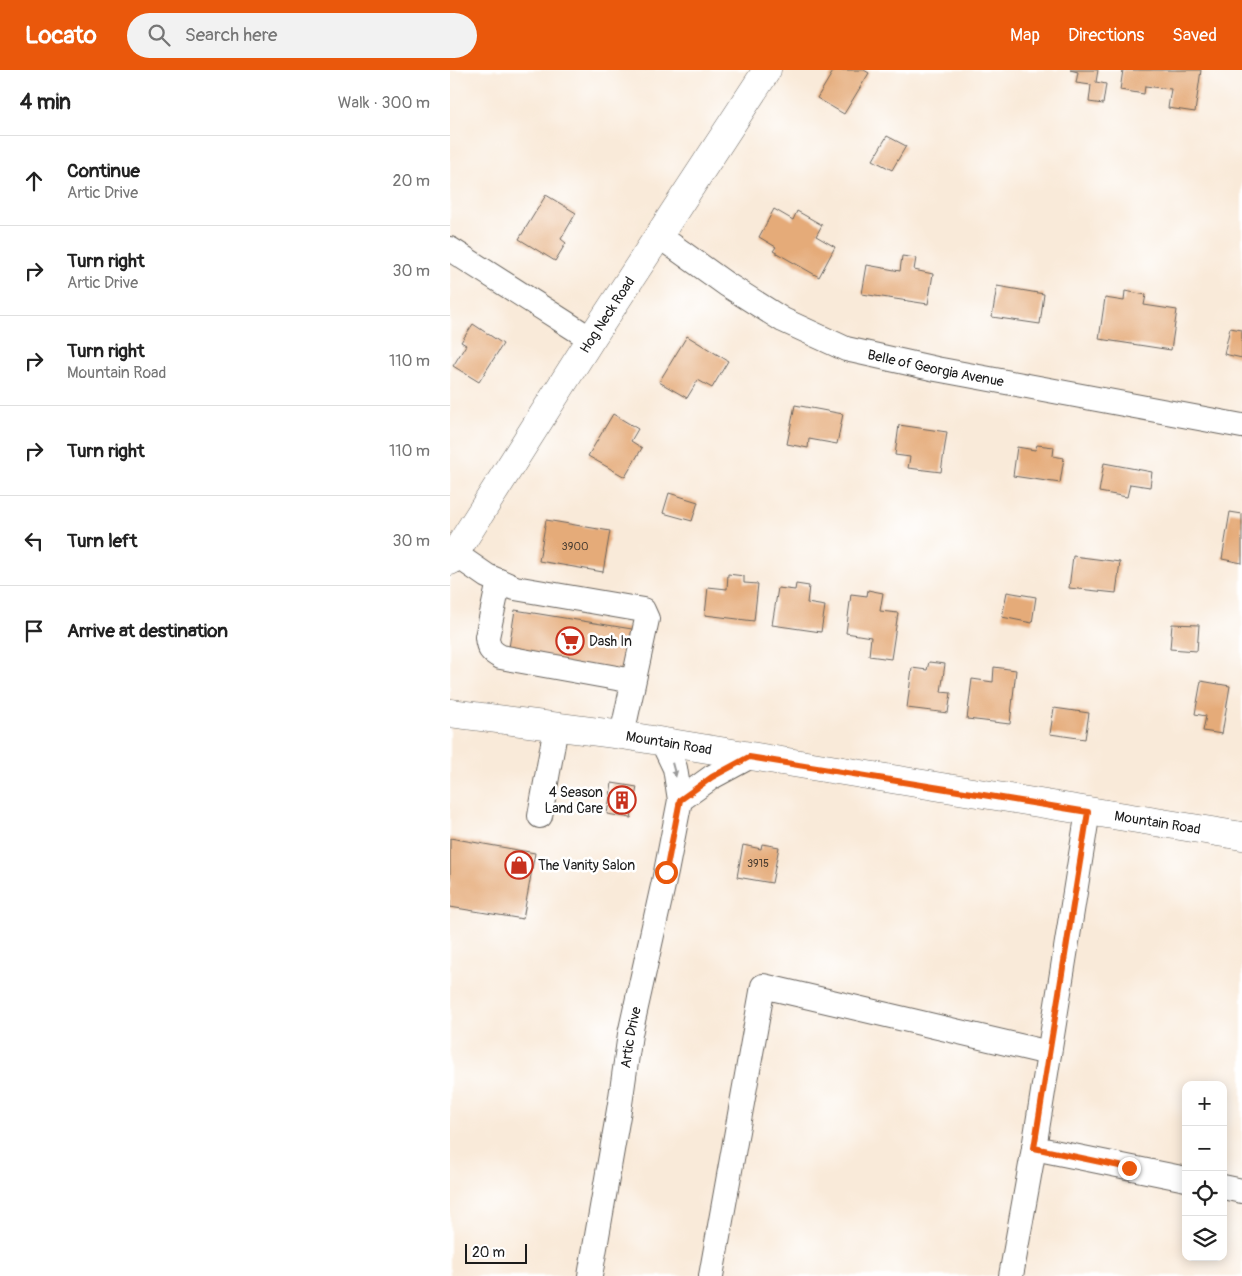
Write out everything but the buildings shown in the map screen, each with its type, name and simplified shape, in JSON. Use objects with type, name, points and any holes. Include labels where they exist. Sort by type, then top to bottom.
[{"type":"main road","name":"Hog Neck Road","points":[[455,548],[767,70]]},
{"type":"main road","name":"Mountain Road","points":[[450,713],[622,735],[1242,836]]},
{"type":"street","name":"Belle of Georgia Avenue","points":[[659,236],[726,284],[783,320],[846,349],[936,369],[1242,426]]},
{"type":"street","points":[[450,248],[590,339]]},
{"type":"street","points":[[455,548],[487,576],[515,588],[643,610],[647,620],[622,735]]},
{"type":"street","points":[[499,581],[487,637],[488,645],[492,652],[501,657],[634,681]]},
{"type":"street","points":[[540,816],[556,727]]},
{"type":"street","name":"Artic Drive","points":[[590,1276],[620,1104],[630,1034],[680,800],[674,768],[663,743]]},
{"type":"street","points":[[680,800],[712,777],[749,757]]},
{"type":"street","points":[[1011,1276],[1034,1148],[1088,812]]},
{"type":"street","points":[[711,1276],[763,986],[1049,1054]]},
{"type":"street","points":[[1034,1148],[1182,1179]]},
{"type":"street","points":[[1227,1188],[1242,1191]]},
{"type":"place","name":"Dash In","points":[[570,641]]},
{"type":"place","name":"4 Season Land Care","points":[[622,800]]},
{"type":"place","name":"The Vanity Salon","points":[[519,865]]},
{"type":"route","points":[[666,872],[680,800],[712,777],[749,757],[1088,812],[1034,1148],[1129,1168]]}]
